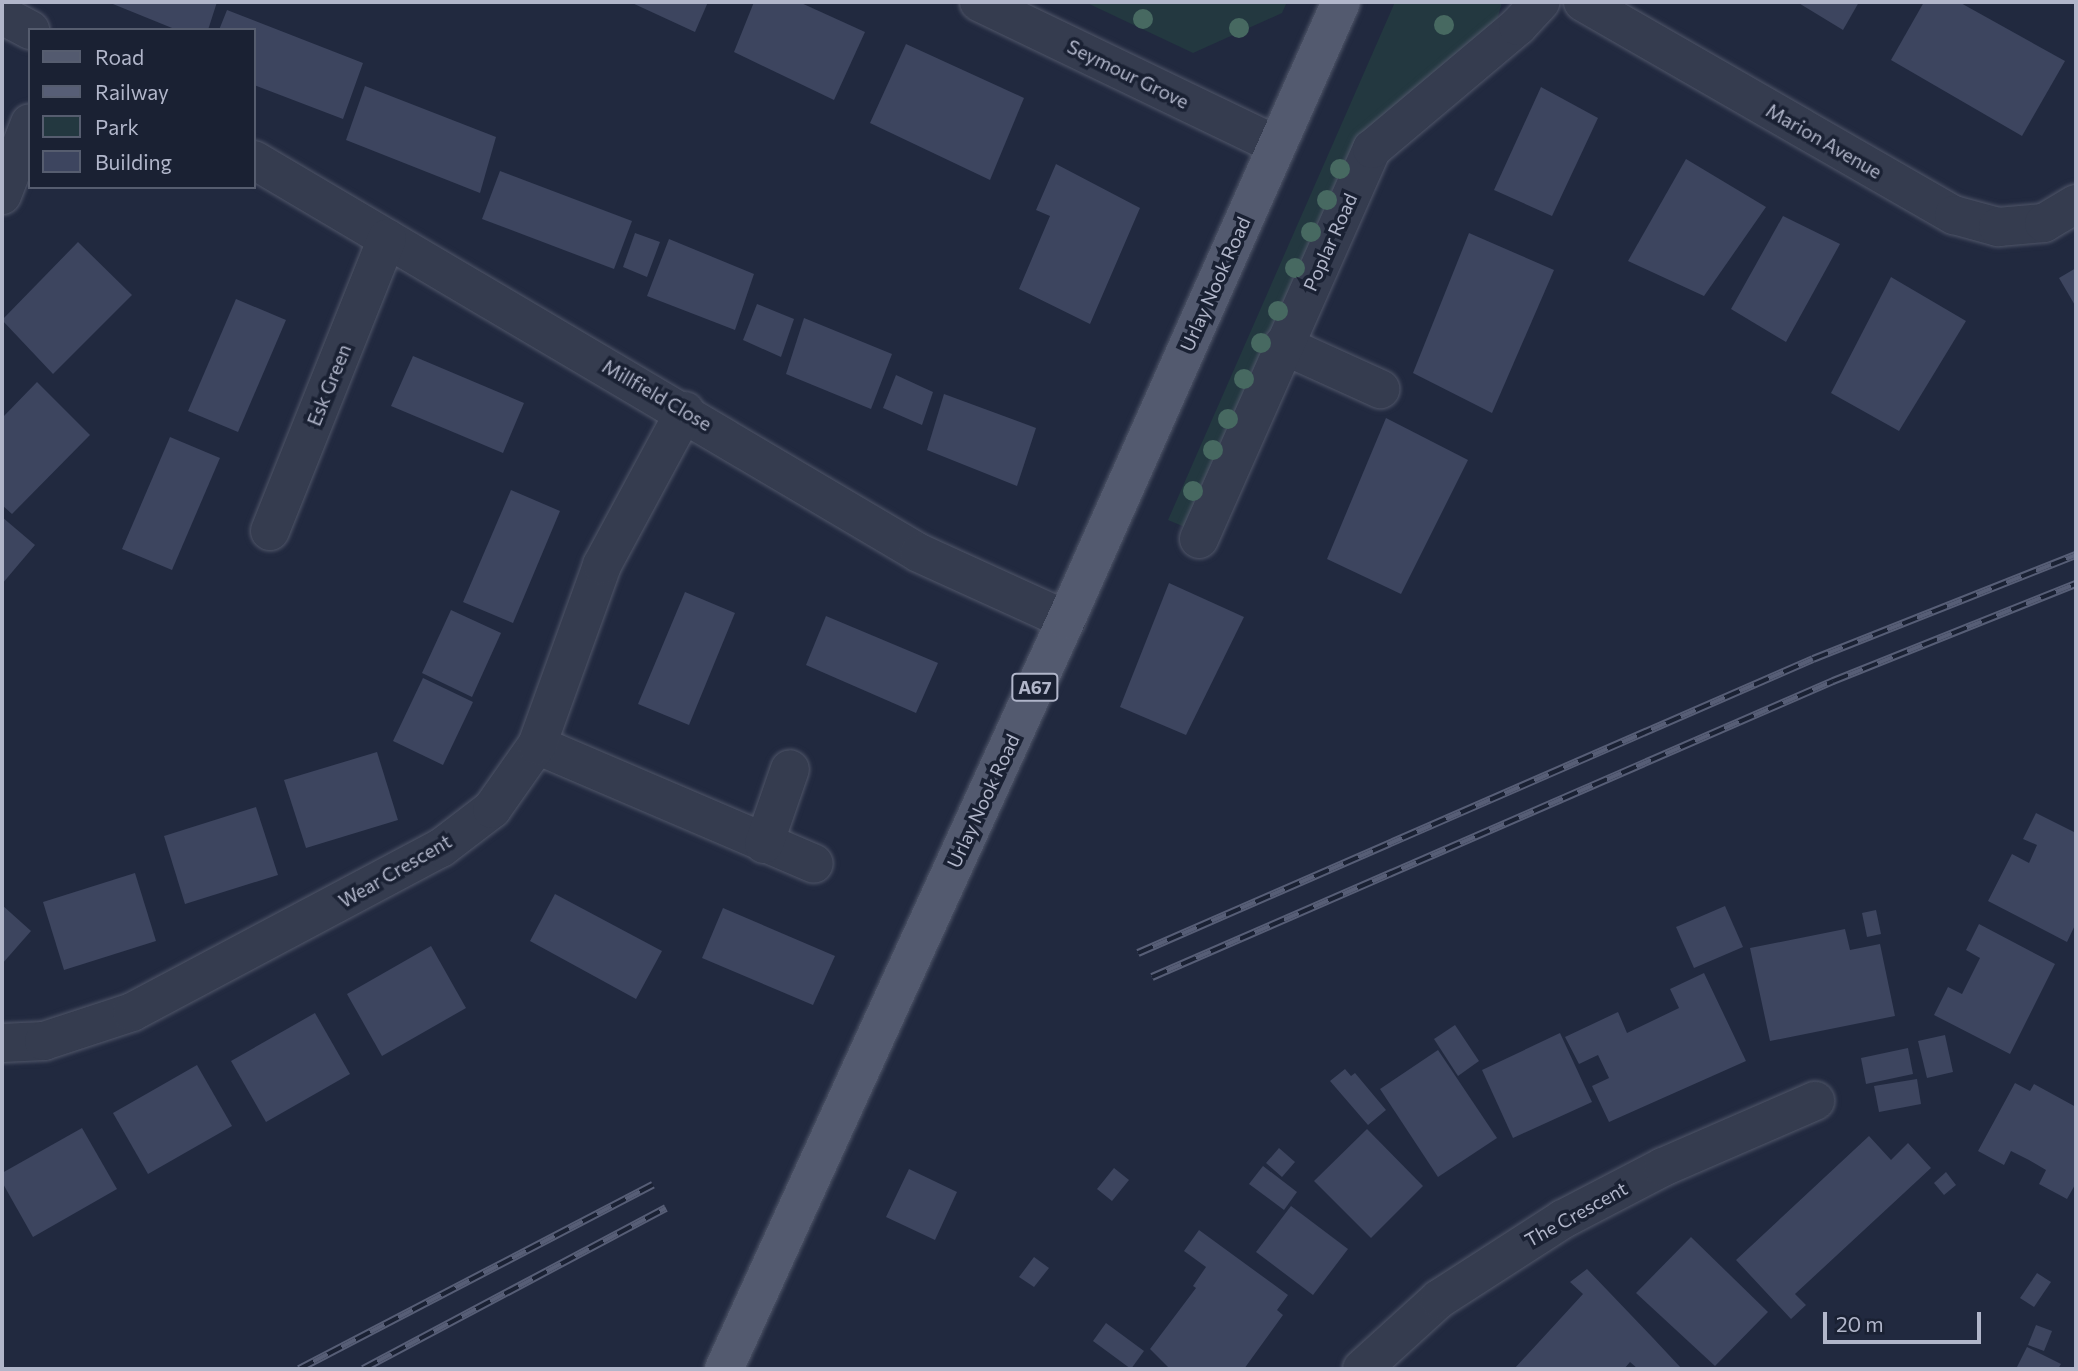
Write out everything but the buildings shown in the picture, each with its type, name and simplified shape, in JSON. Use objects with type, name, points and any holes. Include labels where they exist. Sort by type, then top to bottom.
[{"type":"main road","name":"Urlay Nook Road","points":[[724,1369],[1066,620],[1341,2]]},
{"type":"street","name":"Seymour Grove","points":[[979,2],[1276,145]]},
{"type":"street","name":"Poplar Road","points":[[1199,539],[1372,149],[1518,26],[1539,2]]},
{"type":"street","name":"Marion Avenue","points":[[1583,2],[1954,215],[1998,227],[2044,223],[2076,204]]},
{"type":"street","points":[[2,15],[28,29]]},
{"type":"street","points":[[2,195],[28,128]]},
{"type":"street","name":"Millfield Close","points":[[256,161],[685,411],[919,553],[1066,620]]},
{"type":"street","name":"Esk Green","points":[[270,531],[387,239]]},
{"type":"street","points":[[1283,345],[1380,389]]},
{"type":"street","name":"Wear Crescent","points":[[2,1043],[44,1041],[132,1012],[441,848],[492,809],[537,745],[602,565],[685,411]]},
{"type":"street","points":[[537,745],[814,864]]},
{"type":"street","points":[[764,844],[790,769]]},
{"type":"street","name":"The Crescent","points":[[1362,1369],[1438,1299],[1563,1219],[1663,1167],[1815,1101]]},
{"type":"green space","points":[[1085,2],[1287,2],[1282,13],[1193,53]]},
{"type":"green space","points":[[1395,2],[1502,2],[1496,24],[1467,44],[1377,125],[1187,528],[1168,520]]},
{"type":"railway","points":[[1138,953],[1813,659],[2076,555]]},
{"type":"railway","points":[[1152,977],[1833,681],[2076,584]]},
{"type":"railway","points":[[299,1369],[653,1185]]},
{"type":"railway","points":[[363,1369],[666,1208]]}]
